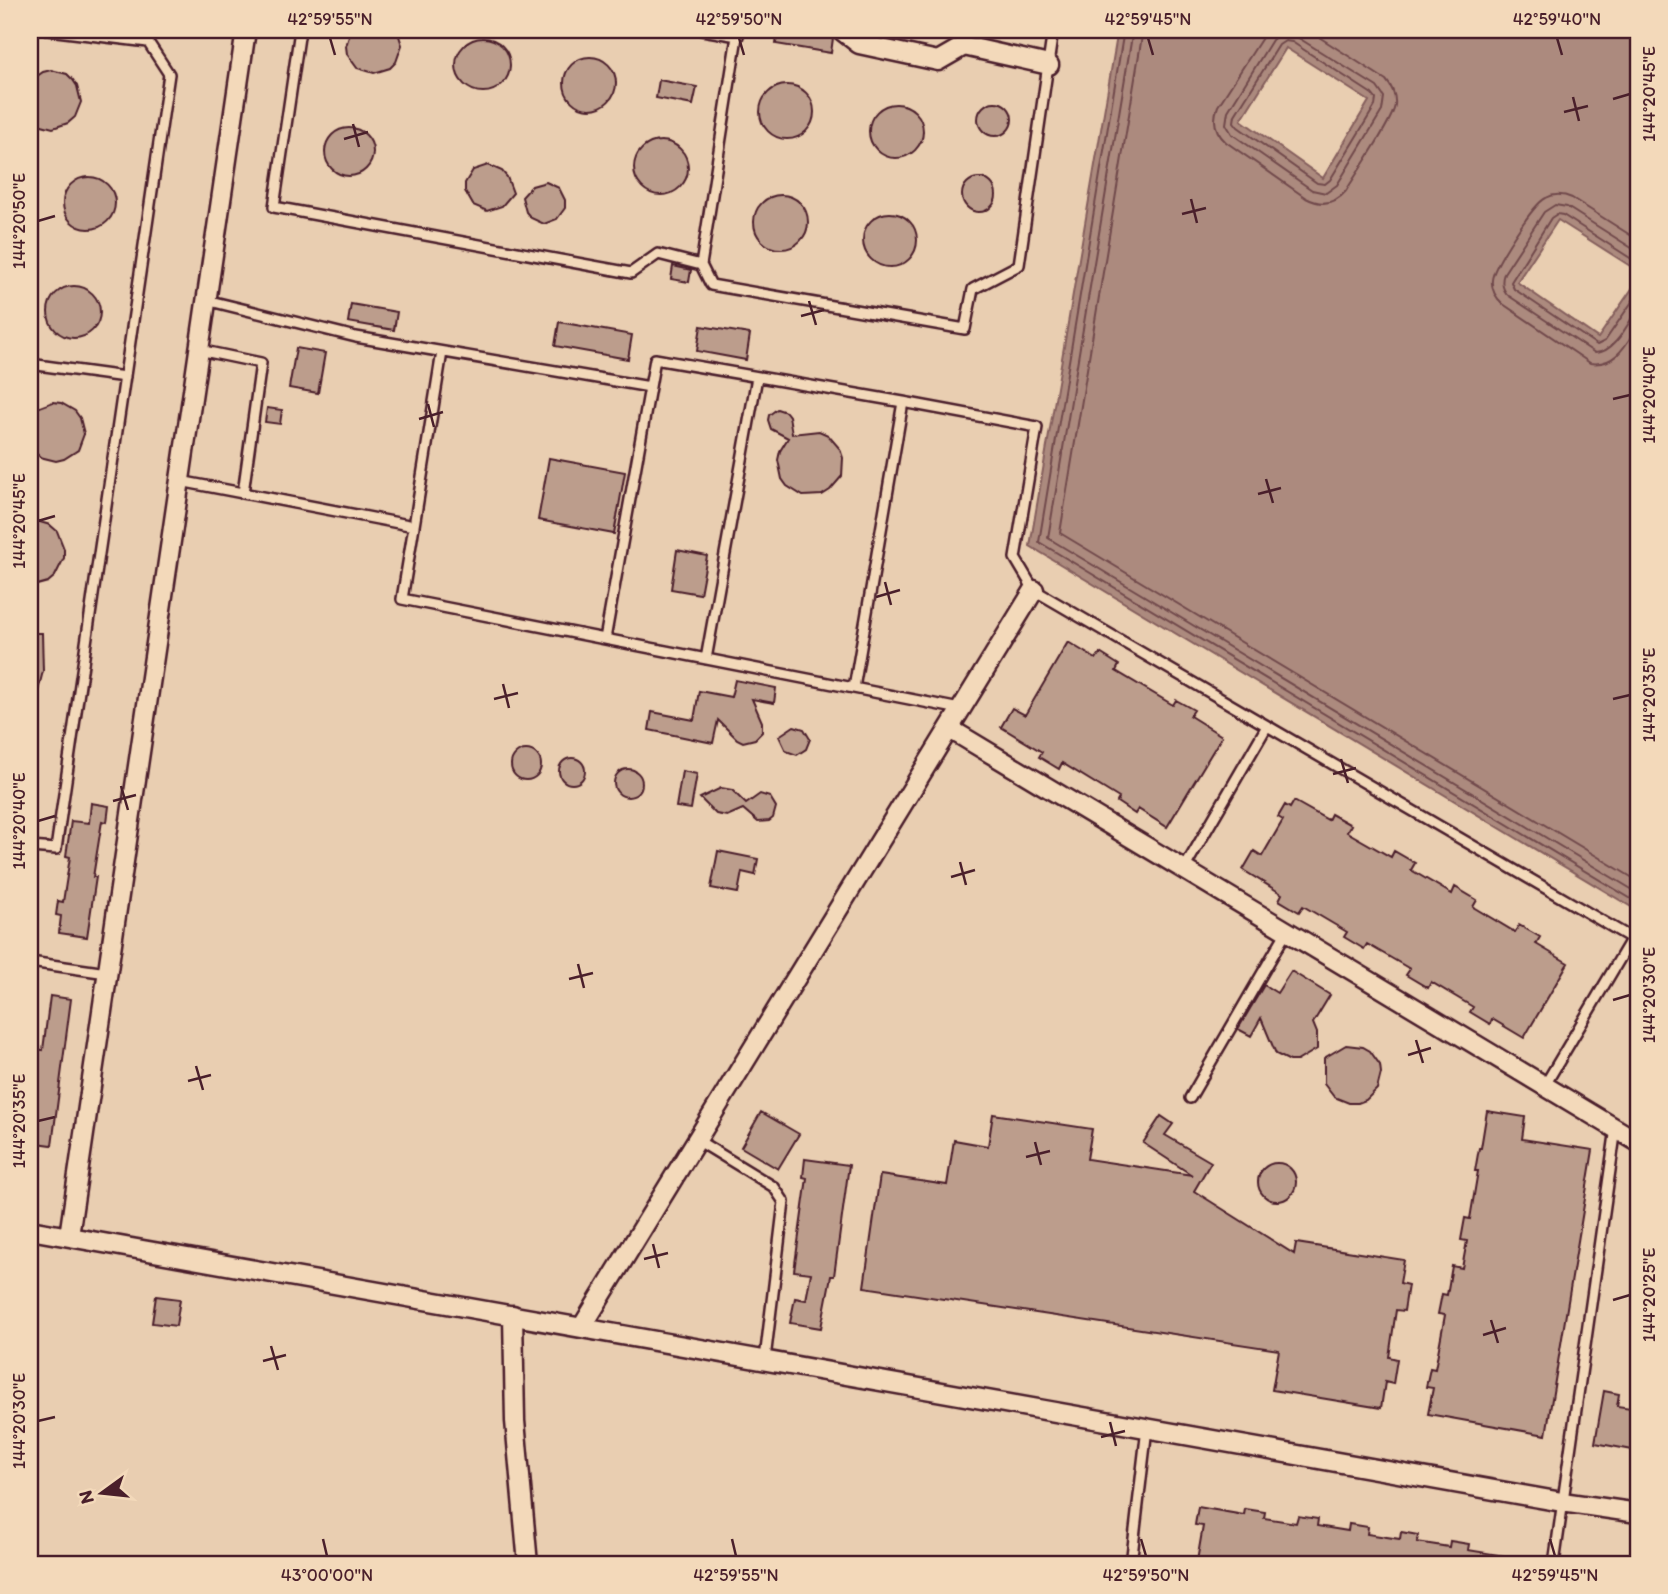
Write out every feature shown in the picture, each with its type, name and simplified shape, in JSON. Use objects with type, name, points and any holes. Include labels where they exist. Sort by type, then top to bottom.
[{"type":"street","points":[[69,1236],[246,30]]},
{"type":"street","points":[[841,30],[859,44],[938,61],[964,46],[1049,65]]},
{"type":"street","points":[[582,1327],[1034,590]]},
{"type":"street","points":[[950,729],[1638,1142]]},
{"type":"street","points":[[30,1230],[1562,1502],[1638,1513]]},
{"type":"street","points":[[513,1315],[515,1421],[528,1564]]},
{"type":"lane","points":[[30,847],[56,849],[169,74],[148,42],[48,30]]},
{"type":"lane","points":[[300,30],[274,207],[631,273],[657,254],[701,265]]},
{"type":"lane","points":[[702,30],[738,33],[701,265],[711,285],[965,329],[974,289],[1019,265],[1053,30]]},
{"type":"lane","points":[[206,300],[356,337],[650,387]]},
{"type":"lane","points":[[199,350],[261,363],[243,493]]},
{"type":"lane","points":[[442,352],[402,599],[962,709]]},
{"type":"lane","points":[[605,639],[655,359],[1037,427],[1015,558],[1034,590],[1635,940],[1545,1085]]},
{"type":"lane","points":[[30,364],[125,377]]},
{"type":"lane","points":[[706,659],[757,377]]},
{"type":"lane","points":[[854,688],[903,402]]},
{"type":"lane","points":[[180,481],[414,526]]},
{"type":"lane","points":[[1184,869],[1267,726]]},
{"type":"lane","points":[[1190,1098],[1287,931]]},
{"type":"lane","points":[[30,962],[107,973]]},
{"type":"lane","points":[[1554,1564],[1616,1128]]},
{"type":"lane","points":[[697,1140],[774,1187],[784,1202],[765,1359]]},
{"type":"lane","points":[[1131,1564],[1147,1428]]},
{"type":"water","points":[[1118,30],[1638,30],[1638,271],[1558,220],[1517,282],[1598,338],[1638,280],[1638,911],[1030,546]],"holes":[[[1286,48],[1369,101],[1323,178],[1241,120]]]},
{"type":"building","points":[[351,30],[397,30],[402,45],[396,62],[390,68],[374,73],[357,68],[347,54],[346,46]]},
{"type":"building","points":[[778,30],[807,30],[830,34],[833,38],[831,53],[776,44]]},
{"type":"building","points":[[483,38],[502,46],[510,65],[502,84],[483,92],[464,84],[456,65],[464,46]]},
{"type":"building","points":[[590,57],[600,59],[608,65],[614,73],[614,93],[608,101],[600,107],[590,109],[580,107],[572,101],[566,93],[564,83],[566,73],[572,65],[580,59]]},
{"type":"building","points":[[51,70],[67,74],[73,80],[81,102],[75,117],[68,123],[53,128],[38,124],[30,118],[30,81]]},
{"type":"building","points":[[659,80],[697,87],[693,105],[656,98]]},
{"type":"building","points":[[787,85],[806,93],[814,112],[806,131],[787,139],[768,131],[760,112],[768,93]]},
{"type":"building","points":[[995,102],[1007,107],[1012,119],[1007,131],[995,136],[983,131],[978,119],[983,107]]},
{"type":"building","points":[[896,104],[915,112],[923,131],[915,150],[896,158],[877,150],[869,131],[877,112]]},
{"type":"building","points":[[349,128],[366,135],[373,152],[366,169],[349,176],[332,169],[325,152],[332,135]]},
{"type":"building","points":[[661,141],[680,149],[688,168],[680,187],[661,195],[642,187],[634,168],[642,149]]},
{"type":"building","points":[[488,165],[502,171],[513,193],[502,206],[487,211],[473,205],[465,191],[465,183],[473,170]]},
{"type":"building","points":[[89,177],[99,179],[107,185],[113,193],[113,213],[107,221],[99,227],[89,229],[79,227],[71,221],[65,213],[63,203],[65,193],[71,185],[79,179]]},
{"type":"building","points":[[979,178],[991,183],[996,195],[991,207],[979,212],[967,207],[962,195],[967,183]]},
{"type":"building","points":[[546,182],[559,188],[565,200],[565,208],[557,219],[544,224],[531,218],[526,212],[522,197],[532,186]]},
{"type":"building","points":[[781,195],[800,203],[808,222],[800,241],[781,249],[762,241],[754,222],[762,203]]},
{"type":"building","points":[[890,213],[909,221],[917,240],[909,259],[890,267],[871,259],[863,240],[871,221]]},
{"type":"building","points":[[673,266],[691,270],[689,282],[671,279]]},
{"type":"building","points":[[74,286],[84,288],[92,294],[98,302],[98,322],[92,330],[84,336],[74,338],[64,336],[56,330],[50,322],[48,312],[50,302],[56,294],[64,288]]},
{"type":"building","points":[[351,304],[397,312],[394,330],[348,322]]},
{"type":"building","points":[[559,322],[632,335],[628,359],[555,346]]},
{"type":"building","points":[[701,326],[750,334],[746,360],[697,351]]},
{"type":"building","points":[[296,348],[325,353],[318,393],[289,388]]},
{"type":"building","points":[[53,402],[61,403],[75,411],[80,418],[84,434],[78,450],[56,461],[40,457],[30,447],[30,415],[37,408]]},
{"type":"building","points":[[267,408],[282,410],[280,424],[265,422]]},
{"type":"building","points":[[777,409],[789,416],[792,434],[819,431],[828,435],[840,449],[843,458],[842,476],[822,495],[803,496],[787,486],[782,479],[778,460],[788,438],[771,429],[768,420],[769,415]]},
{"type":"building","points":[[549,458],[625,472],[614,534],[538,520]]},
{"type":"building","points":[[30,519],[50,525],[57,531],[64,549],[64,558],[55,576],[48,582],[30,587]]},
{"type":"building","points":[[677,550],[707,556],[700,594],[671,589]]},
{"type":"building","points":[[30,633],[42,633],[43,671],[35,703],[30,702]]},
{"type":"building","points":[[1068,642],[1096,659],[1100,653],[1119,665],[1116,671],[1173,705],[1176,700],[1194,710],[1190,716],[1222,736],[1167,827],[1138,809],[1135,814],[1117,802],[1119,798],[1062,763],[1059,769],[1039,757],[1042,752],[1001,727],[1012,708],[1025,715]]},
{"type":"building","points":[[735,680],[776,688],[774,703],[752,699],[762,722],[762,732],[755,739],[743,742],[737,739],[718,720],[713,743],[649,730],[652,712],[694,720],[699,691],[731,697]]},
{"type":"building","points":[[794,726],[804,729],[810,739],[806,749],[797,755],[786,751],[779,736]]},
{"type":"building","points":[[526,750],[536,755],[541,765],[536,775],[526,780],[516,775],[511,765],[516,755]]},
{"type":"building","points":[[572,758],[581,762],[585,771],[581,780],[572,784],[563,780],[559,771],[563,762]]},
{"type":"building","points":[[628,769],[638,773],[642,783],[638,793],[628,797],[618,793],[614,783],[618,773]]},
{"type":"building","points":[[682,771],[697,774],[691,809],[676,807]]},
{"type":"building","points":[[721,788],[732,790],[746,804],[760,794],[770,797],[776,807],[773,818],[758,822],[743,809],[727,816],[716,814],[700,798]]},
{"type":"building","points":[[1294,801],[1328,820],[1331,814],[1351,825],[1347,832],[1391,857],[1394,851],[1415,863],[1411,870],[1452,894],[1455,887],[1477,900],[1473,907],[1515,932],[1519,925],[1540,937],[1536,944],[1568,963],[1524,1038],[1492,1019],[1490,1024],[1470,1012],[1473,1007],[1431,982],[1428,988],[1406,975],[1410,969],[1367,944],[1364,949],[1344,937],[1347,932],[1303,906],[1299,912],[1279,900],[1282,894],[1243,870],[1254,851],[1262,856],[1283,820],[1278,817],[1285,805],[1290,808]]},
{"type":"building","points":[[91,803],[109,806],[107,822],[102,821],[87,937],[59,933],[61,916],[56,915],[58,901],[63,902],[70,857],[66,856],[71,821],[89,823]]},
{"type":"building","points":[[718,851],[758,859],[755,875],[742,872],[738,893],[711,888]]},
{"type":"building","points":[[1291,971],[1330,995],[1313,1023],[1317,1033],[1317,1049],[1297,1061],[1290,1061],[1276,1054],[1261,1018],[1251,1036],[1238,1029],[1264,985],[1277,993]]},
{"type":"building","points":[[50,996],[71,999],[52,1145],[30,1142],[30,1048],[43,1050]]},
{"type":"building","points":[[1346,1045],[1363,1047],[1370,1051],[1380,1065],[1377,1089],[1366,1100],[1358,1103],[1349,1103],[1334,1097],[1324,1084],[1324,1058]]},
{"type":"building","points":[[1487,1111],[1525,1117],[1522,1139],[1593,1150],[1546,1435],[1428,1414],[1433,1388],[1426,1387],[1430,1368],[1435,1369],[1445,1315],[1438,1314],[1442,1294],[1447,1295],[1452,1266],[1462,1268],[1467,1241],[1461,1240],[1465,1218],[1470,1219],[1478,1171],[1475,1171]]},
{"type":"building","points":[[761,1112],[799,1134],[778,1169],[741,1147]]},
{"type":"building","points":[[993,1114],[1092,1129],[1087,1159],[1192,1175],[1143,1143],[1161,1116],[1173,1124],[1165,1135],[1211,1162],[1194,1191],[1294,1254],[1296,1243],[1404,1260],[1400,1283],[1408,1285],[1404,1311],[1396,1310],[1389,1357],[1397,1359],[1393,1384],[1385,1382],[1381,1408],[1272,1390],[1279,1350],[864,1287],[880,1175],[947,1185],[954,1140],[988,1146]]},
{"type":"building","points":[[805,1159],[849,1165],[834,1276],[831,1276],[821,1328],[790,1323],[795,1298],[806,1300],[811,1273],[794,1271],[807,1178],[803,1177]]},
{"type":"building","points":[[1277,1163],[1290,1169],[1296,1182],[1290,1195],[1277,1201],[1264,1195],[1258,1182],[1264,1169]]},
{"type":"building","points":[[156,1296],[180,1299],[176,1326],[152,1323]]},
{"type":"building","points":[[1604,1391],[1619,1394],[1617,1406],[1638,1409],[1638,1451],[1595,1443]]},
{"type":"building","points":[[1198,1507],[1244,1515],[1245,1509],[1265,1512],[1264,1518],[1296,1523],[1298,1516],[1318,1519],[1317,1526],[1348,1531],[1349,1524],[1368,1527],[1367,1534],[1400,1539],[1401,1532],[1418,1535],[1417,1542],[1449,1547],[1450,1541],[1469,1544],[1468,1550],[1511,1557],[1511,1564],[1206,1564],[1197,1561],[1203,1526],[1195,1525]]}]
